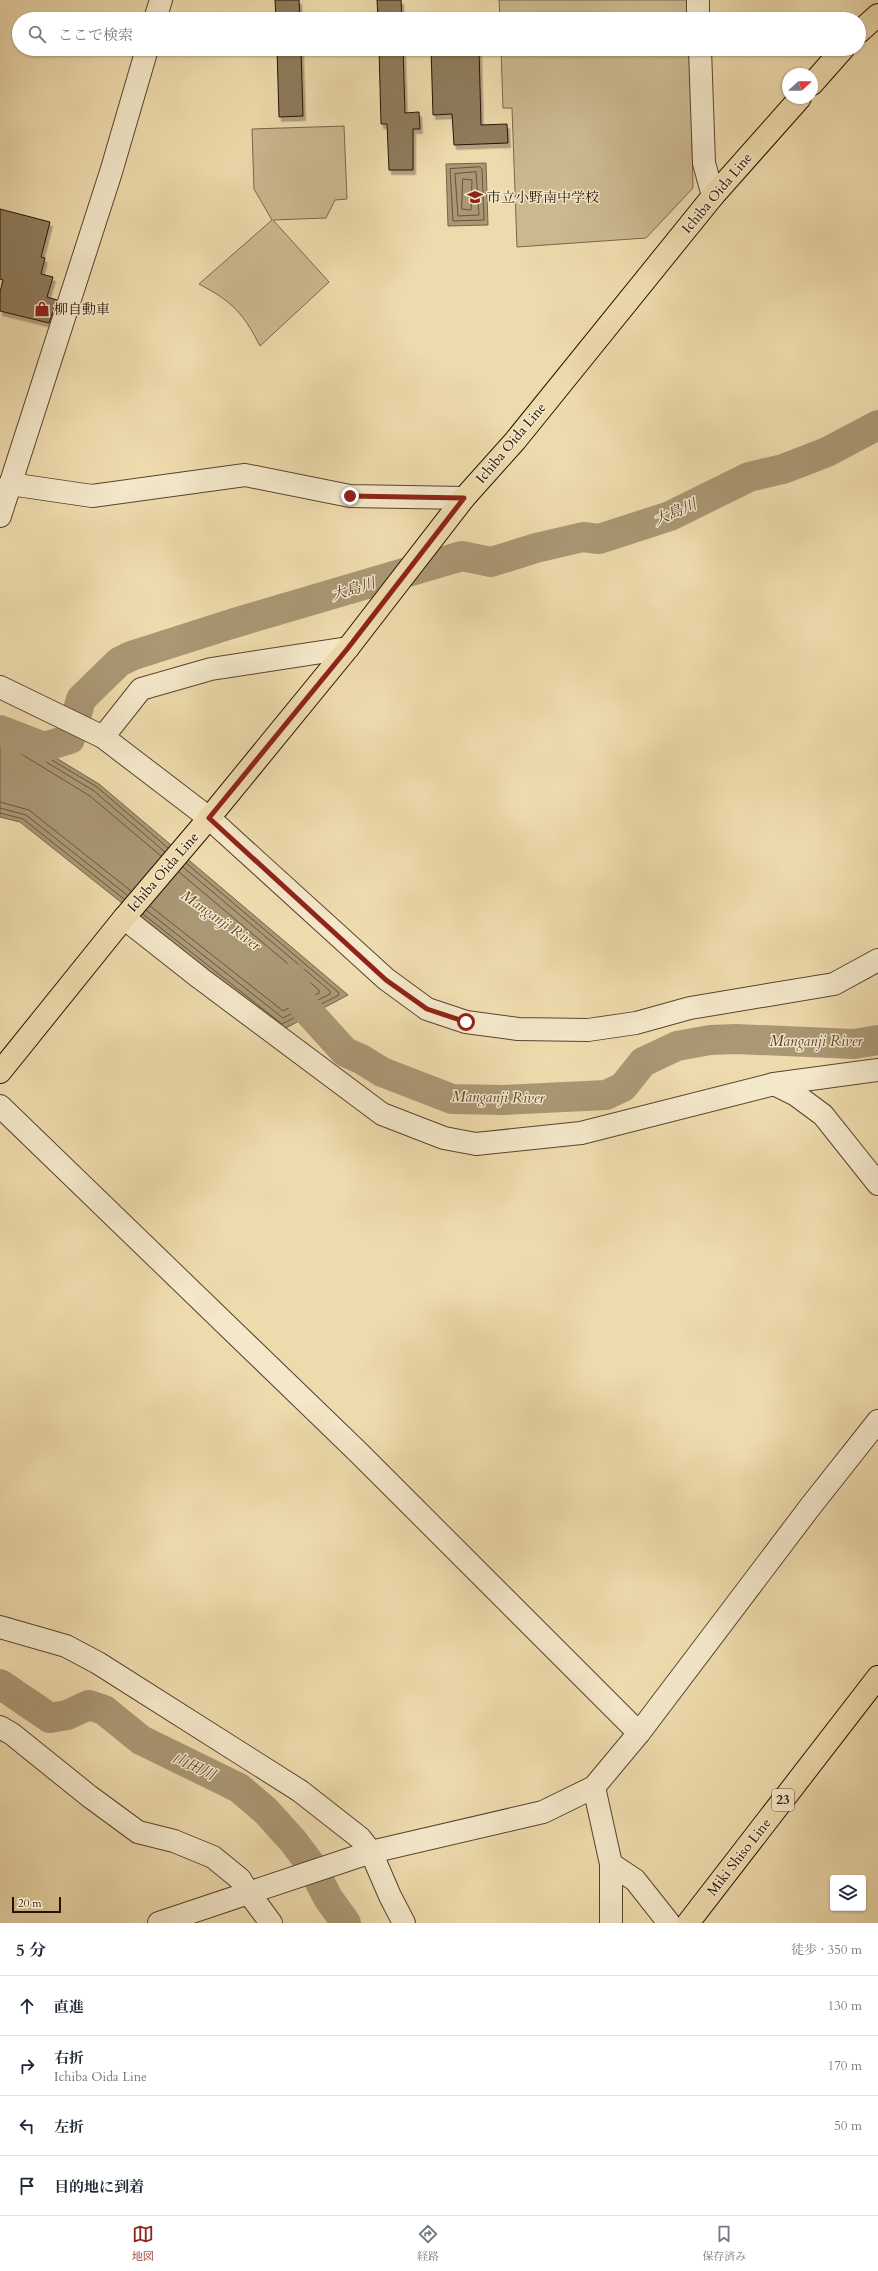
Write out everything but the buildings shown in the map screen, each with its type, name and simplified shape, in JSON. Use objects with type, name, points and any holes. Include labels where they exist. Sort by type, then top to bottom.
[{"type":"main road","points":[[866,26],[878,15]]},
{"type":"main road","points":[[818,77],[837,56]]},
{"type":"main road","name":"Ichiba Oida Line","points":[[0,1072],[129,912],[205,823],[348,648],[464,498],[515,441],[713,196],[795,104]]},
{"type":"main road","name":"Miki Shiso Line","points":[[688,1923],[878,1676]]},
{"type":"street","points":[[157,12],[161,0]]},
{"type":"street","points":[[698,0],[698,12]]},
{"type":"street","points":[[0,516],[111,172],[145,56]]},
{"type":"street","points":[[700,56],[704,163],[713,196]]},
{"type":"street","points":[[10,484],[92,496],[245,475],[350,496],[464,498]]},
{"type":"street","points":[[103,738],[141,689],[211,669],[348,648]]},
{"type":"street","points":[[0,687],[44,707],[103,738],[205,823],[386,980],[427,1009],[466,1022],[518,1029],[588,1030],[636,1023],[690,1008],[878,978]]},
{"type":"street","points":[[129,912],[200,978],[382,1114],[444,1138],[476,1144],[581,1133],[774,1084],[878,1070]]},
{"type":"street","points":[[834,984],[878,960]]},
{"type":"street","points":[[774,1084],[796,1095],[823,1115],[878,1184]]},
{"type":"street","points":[[0,1106],[358,1453],[640,1733]]},
{"type":"street","points":[[159,1923],[254,1890],[364,1855],[544,1812],[594,1787],[640,1733],[805,1513],[878,1421]]},
{"type":"street","points":[[0,1627],[66,1646],[98,1663],[300,1791],[360,1838],[364,1855],[390,1896],[404,1923]]},
{"type":"street","points":[[0,1727],[12,1734],[89,1796],[138,1832],[174,1841],[213,1857],[254,1890],[271,1923]]},
{"type":"street","points":[[594,1787],[612,1864],[611,1923]]},
{"type":"street","points":[[612,1864],[635,1880],[669,1923]]},
{"type":"shaded area","points":[[499,0],[688,0],[689,12],[500,12]]},
{"type":"shaded area","points":[[501,56],[690,56],[693,188],[646,238],[517,247],[512,108],[503,108]]},
{"type":"shaded area","points":[[344,126],[347,199],[335,200],[326,218],[273,220],[329,282],[260,346],[248,325],[236,309],[211,290],[199,284],[272,220],[254,189],[252,129]]},
{"type":"water","points":[[486,163],[488,225],[448,226],[446,164]]},
{"type":"water","points":[[0,724],[99,784],[348,995],[282,1030],[20,822],[0,817]]},
{"type":"waterway","name":"大島川","points":[[0,730],[44,747],[70,739],[81,699],[119,662],[131,656],[231,624],[462,556],[491,562],[536,548],[583,537],[599,539],[670,516],[749,477],[783,469],[827,452],[878,425]]},
{"type":"waterway","name":"Manganji River","points":[[292,978],[305,1008],[345,1052],[361,1059],[382,1072],[452,1099],[504,1100],[606,1095],[623,1087],[643,1062],[677,1046],[710,1040],[736,1039],[854,1044],[878,1040]]},
{"type":"waterway","name":"山田川","points":[[0,1684],[50,1718],[67,1715],[89,1705],[104,1710],[141,1740],[239,1788],[266,1811],[293,1841],[311,1865],[328,1898],[346,1923]]},
{"type":"place","name":"市立小野南中学校","points":[[475,197]]},
{"type":"place","name":"柳自動車","points":[[42,309]]},
{"type":"route","points":[[350,496],[464,498],[348,648],[209,818],[386,980],[427,1009],[466,1022]]}]
